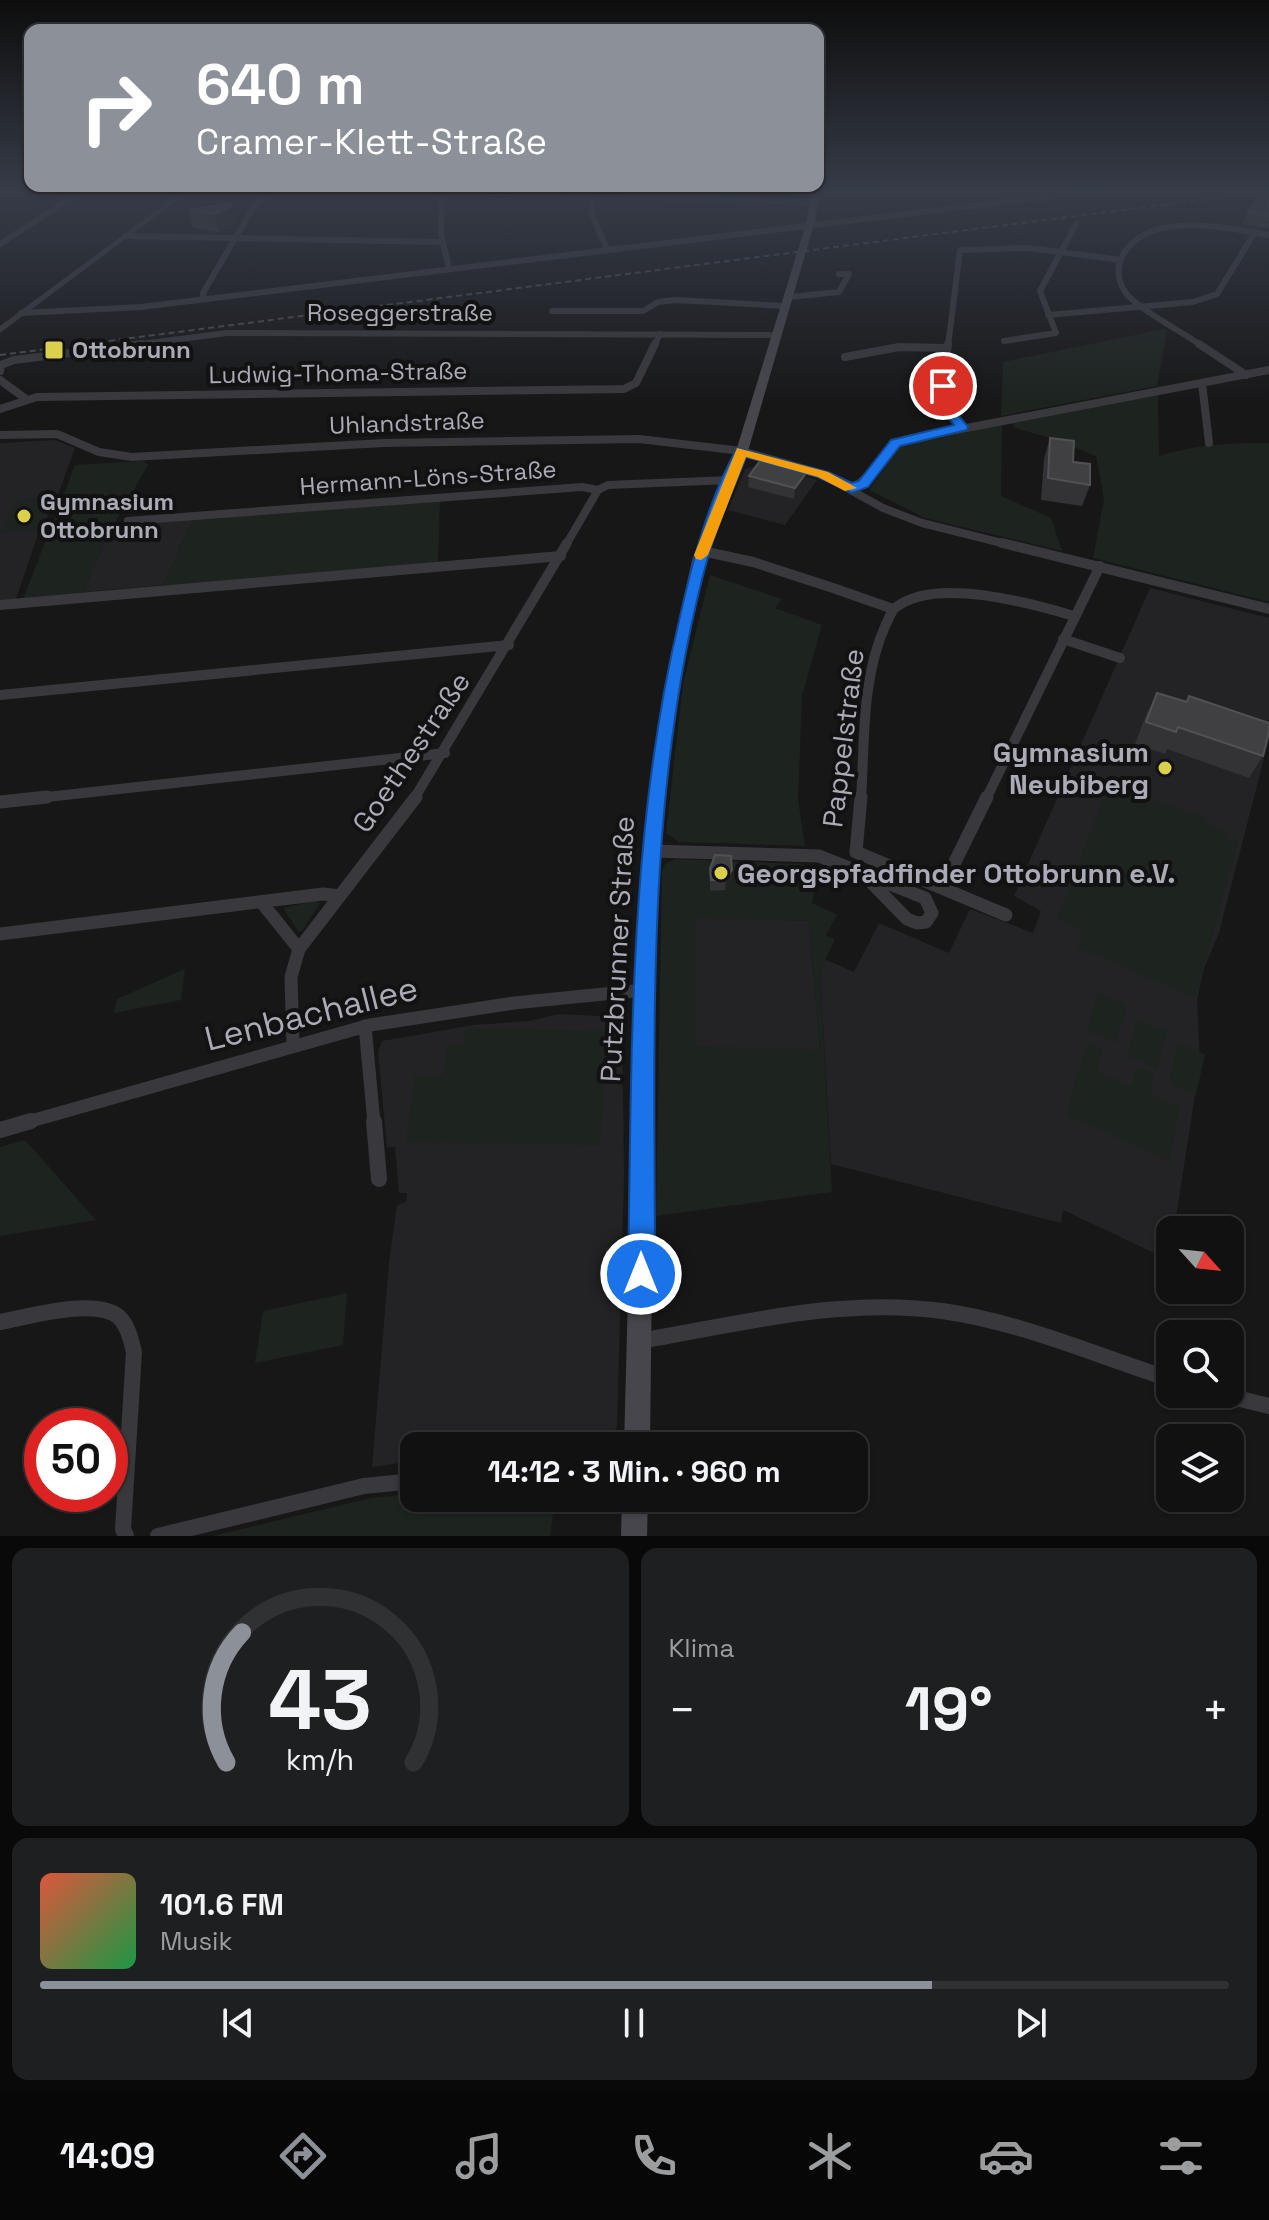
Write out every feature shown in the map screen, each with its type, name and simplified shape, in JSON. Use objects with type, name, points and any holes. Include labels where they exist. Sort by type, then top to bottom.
[{"type":"main road","name":"Putzbrunner Straße","points":[[637,1432],[644,990],[652,851],[672,685],[702,551],[742,451],[799,261]]},
{"type":"main road","points":[[634,1536],[635,1512]]},
{"type":"street","points":[[0,330],[92,261]]},
{"type":"street","points":[[203,299],[203,293],[222,261]]},
{"type":"street","points":[[447,261],[449,269]]},
{"type":"street","points":[[3,314],[102,311],[515,261]]},
{"type":"street","points":[[958,261],[944,397],[946,407],[962,427]]},
{"type":"street","points":[[1004,341],[1056,333],[1040,291],[1056,261]]},
{"type":"street","points":[[1121,261],[1119,281],[1129,297],[1246,375]]},
{"type":"street","points":[[1048,315],[1202,301],[1217,294],[1237,261]]},
{"type":"street","points":[[552,311],[643,311],[658,302],[676,300],[787,301],[839,292],[846,280]]},
{"type":"street","points":[[643,311],[643,334]]},
{"type":"street","name":"Roseggerstraße","points":[[26,399],[0,375],[12,364],[24,359],[227,333],[777,335]]},
{"type":"street","name":"Ludwig-Thoma-Straße","points":[[0,409],[26,399],[631,387],[660,334]]},
{"type":"street","points":[[845,357],[899,347],[947,348]]},
{"type":"street","points":[[852,488],[863,484],[896,443],[962,427],[1269,370]]},
{"type":"street","points":[[1202,383],[1209,443]]},
{"type":"street","name":"Uhlandstraße","points":[[0,435],[57,434],[99,452],[132,457],[384,443],[615,438],[742,451],[823,475],[852,488],[883,508],[922,523],[1269,609]]},
{"type":"street","name":"Hermann-Löns-Straße","points":[[128,521],[550,489],[598,490],[608,485],[730,480]]},
{"type":"street","name":"Goethestraße","points":[[293,1045],[291,977],[299,949],[420,792],[598,490]]},
{"type":"street","points":[[702,551],[753,562],[893,609],[907,601],[943,595],[1005,599],[1074,616]]},
{"type":"street","points":[[0,605],[561,556]]},
{"type":"street","points":[[942,888],[1100,566]]},
{"type":"street","name":"Pappelstraße","points":[[893,609],[871,660],[854,847],[860,855],[1006,915]]},
{"type":"street","points":[[1063,639],[1120,658]]},
{"type":"street","points":[[0,695],[509,645]]},
{"type":"street","points":[[0,802],[445,753]]},
{"type":"street","points":[[652,851],[819,856],[925,898],[930,905],[929,920],[923,924],[907,921],[863,874]]},
{"type":"street","points":[[0,934],[323,894],[339,896]]},
{"type":"street","points":[[262,903],[299,949]]},
{"type":"street","name":"Lenbachallee","points":[[0,1130],[365,1026],[514,1003],[644,990]]},
{"type":"street","points":[[365,1026],[379,1179]]},
{"type":"street","points":[[640,1341],[839,1309],[907,1308],[955,1313],[1029,1332],[1156,1374]]},
{"type":"street","points":[[0,1322],[96,1310],[113,1313],[125,1325],[134,1352],[123,1529],[126,1536]]},
{"type":"street","points":[[1244,1400],[1269,1406]]},
{"type":"street","points":[[158,1536],[364,1486],[400,1482]]},
{"type":"shaded area","points":[[1164,329],[1167,331],[1157,386],[1001,416],[1003,362]]},
{"type":"shaded area","points":[[1158,395],[1159,456],[1214,445],[1269,443],[1269,602],[1093,558],[1104,499],[1096,456],[1015,428],[1012,422]]},
{"type":"shaded area","points":[[1002,425],[1001,496],[1051,518],[1062,551],[925,518],[869,490],[901,445]]},
{"type":"shaded area","name":"Gymnasium Ottobrunn","points":[[55,440],[75,448],[57,497],[37,537],[16,599],[0,603],[0,443]]},
{"type":"shaded area","points":[[143,461],[148,465],[105,540],[83,592],[163,585],[194,519],[440,498],[438,564],[23,599],[75,465]]},
{"type":"shaded area","points":[[763,464],[817,480],[785,525],[728,510],[745,469]]},
{"type":"shaded area","points":[[54,497],[38,531],[0,533],[16,500]]},
{"type":"shaded area","points":[[194,519],[163,585],[83,592],[108,533],[129,531],[148,522]]},
{"type":"shaded area","points":[[710,575],[782,599],[775,608],[822,625],[802,696],[798,799],[805,846],[679,842],[666,833],[683,684]]},
{"type":"shaded area","points":[[1150,588],[1269,618],[1269,739],[1219,933],[1204,968],[1197,999],[1200,1063],[1176,1216],[1156,1216],[1156,1254],[1063,1210],[1061,1223],[831,1164],[820,972],[824,959],[854,972],[879,923],[949,953],[970,909],[1033,933],[1041,911],[1014,896]]},
{"type":"shaded area","points":[[1109,784],[1207,818],[1206,824],[1228,832],[1227,839],[1238,842],[1195,998],[1077,947],[1083,931],[1057,919]]},
{"type":"shaded area","points":[[676,859],[801,864],[819,870],[812,903],[837,915],[826,935],[835,939],[820,972],[832,1192],[656,1216],[662,870],[666,863]],"holes":[[[696,918],[809,921],[820,1050],[696,1046]]]},
{"type":"shaded area","points":[[314,901],[320,903],[302,931],[298,931],[283,908]]},
{"type":"shaded area","points":[[696,917],[809,921],[820,1051],[696,1047]]},
{"type":"shaded area","points":[[185,969],[181,1000],[114,1013],[117,999]]},
{"type":"shaded area","points":[[1098,993],[1127,1005],[1116,1043],[1087,1031]]},
{"type":"shaded area","points":[[559,1014],[622,1017],[624,1175],[617,1426],[614,1432],[400,1432],[400,1463],[372,1467],[389,1262],[397,1205],[406,1202],[407,1197],[407,1193],[399,1193],[395,1147],[387,1147],[378,1052],[382,1041],[474,1025],[529,1021]]},
{"type":"shaded area","points":[[1137,1019],[1166,1031],[1157,1069],[1128,1056]]},
{"type":"shaded area","points":[[466,1029],[608,1031],[600,1145],[406,1142],[415,1075],[444,1075],[447,1045],[463,1044]]},
{"type":"shaded area","points":[[1178,1043],[1205,1054],[1196,1095],[1169,1083]]},
{"type":"shaded area","points":[[1087,1044],[1102,1050],[1097,1071],[1131,1086],[1137,1066],[1154,1074],[1150,1094],[1180,1107],[1169,1161],[1066,1114]]},
{"type":"shaded area","points":[[25,1140],[96,1220],[0,1236],[0,1147]]},
{"type":"shaded area","points":[[347,1293],[343,1345],[255,1363],[263,1311]]},
{"type":"shaded area","points":[[400,1495],[400,1512],[553,1512],[550,1536],[212,1536],[371,1498]]},
{"type":"building","points":[[1050,438],[1074,441],[1073,462],[1090,464],[1090,485],[1048,478]]},
{"type":"building","points":[[760,461],[806,473],[795,488],[749,476]]},
{"type":"building","points":[[1157,693],[1187,702],[1189,696],[1269,723],[1263,756],[1178,727],[1176,732],[1146,722]]},
{"type":"building","points":[[715,855],[731,856],[732,870],[726,880],[711,880],[710,869]]},
{"type":"railway","points":[[0,355],[730,261]]},
{"type":"slow traffic","points":[[701,555],[742,451],[823,475],[850,488]]},
{"type":"place","name":"Ottobrunn","points":[[54,350]]},
{"type":"place","name":"Gymnasium Ottobrunn","points":[[24,516]]},
{"type":"place","name":"Gymnasium Neubiberg","points":[[1165,768]]},
{"type":"place","name":"Georgspfadfinder Ottobrunn e.V.","points":[[721,873]]},
{"type":"route","points":[[641,1274],[644,990],[654,825],[672,685],[702,551],[742,451],[823,475],[852,488],[863,484],[896,443],[962,427],[946,407],[943,386]]}]
